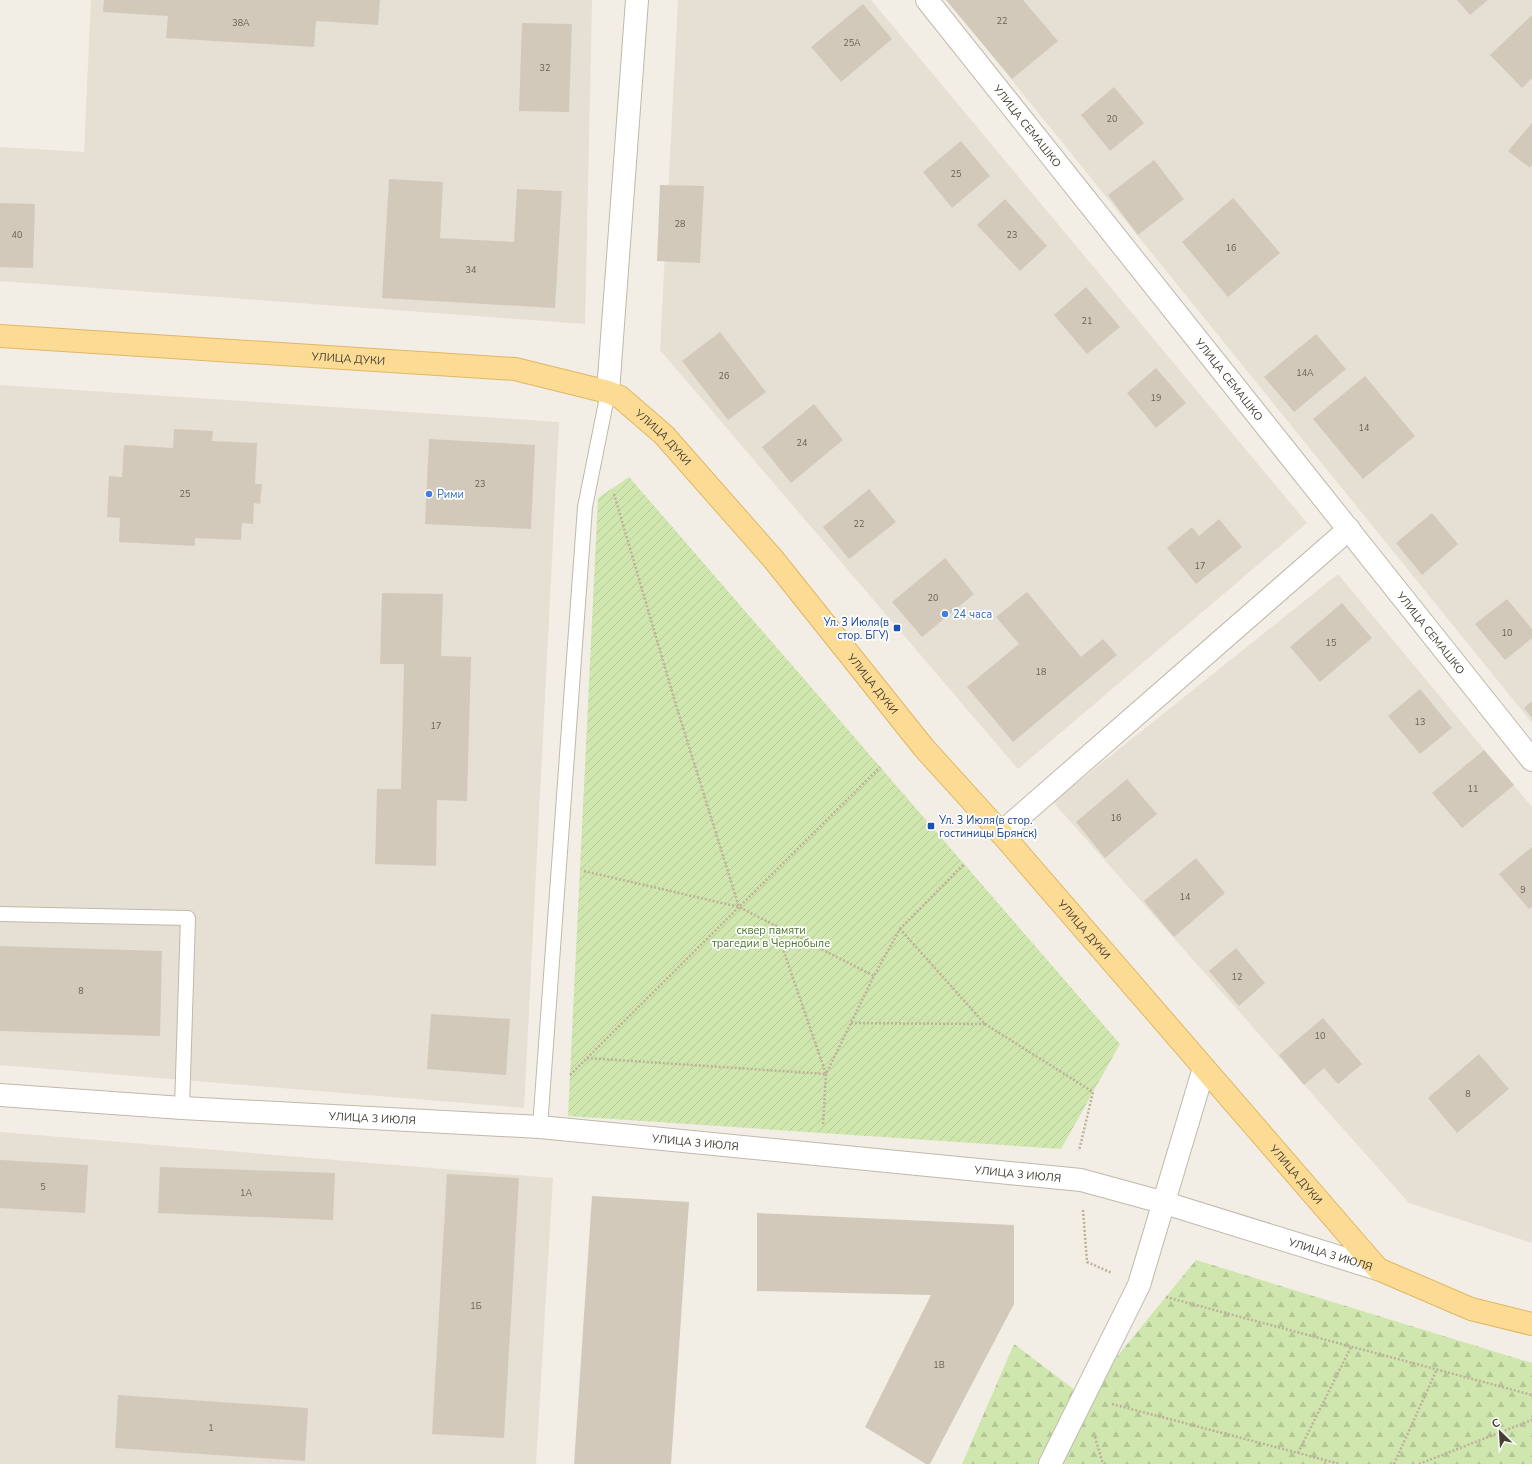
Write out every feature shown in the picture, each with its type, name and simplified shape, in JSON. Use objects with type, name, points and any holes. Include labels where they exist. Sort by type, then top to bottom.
[{"type":"main road","name":"УЛИЦА ДУКИ","points":[[0,336],[515,369],[608,392],[620,397],[670,441],[774,560],[924,748],[1002,833],[1378,1269],[1471,1310],[1532,1324]]},
{"type":"street","points":[[608,392],[636,0]]},
{"type":"street","name":"УЛИЦА СЕМАШКО","points":[[927,0],[1532,760]]},
{"type":"street","points":[[1002,833],[1349,529]]},
{"type":"street","points":[[1050,1464],[1139,1286],[1165,1203],[1204,1068]]},
{"type":"street","name":"УЛИЦА 3 ИЮЛЯ","points":[[0,1095],[182,1108],[540,1127],[1081,1180],[1165,1203],[1378,1269]]},
{"type":"lane","points":[[540,1127],[585,506],[608,392]]},
{"type":"lane","points":[[0,914],[188,918],[182,1108]]},
{"type":"path","points":[[614,493],[676,705],[739,907]]},
{"type":"path","points":[[542,1103],[880,767]]},
{"type":"path","points":[[822,1133],[826,1074],[874,976],[900,929],[964,864]]},
{"type":"path","points":[[559,865],[739,907],[874,976]]},
{"type":"path","points":[[774,926],[826,1074]]},
{"type":"path","points":[[900,929],[985,1024],[1093,1092],[1079,1148]]},
{"type":"path","points":[[851,1023],[985,1024]]},
{"type":"path","points":[[587,1058],[826,1074]]},
{"type":"path","points":[[1161,1296],[1532,1395]]},
{"type":"path","points":[[1298,1453],[1351,1347]]},
{"type":"path","points":[[1394,1464],[1437,1370]]},
{"type":"path","points":[[1084,1397],[1340,1464]]},
{"type":"path","points":[[1419,1464],[1532,1420]]},
{"type":"shaded area","points":[[91,0],[592,0],[585,324],[0,281],[0,147],[84,152]]},
{"type":"shaded area","points":[[678,0],[871,0],[1307,523],[1018,769],[660,350]]},
{"type":"shaded area","points":[[947,0],[1532,0],[1532,723]]},
{"type":"shaded area","points":[[0,385],[559,422],[524,1108],[0,1065]]},
{"type":"shaded area","points":[[1338,574],[1532,807],[1532,1243],[1409,1203],[1053,802]]},
{"type":"shaded area","points":[[0,1132],[553,1178],[536,1464],[0,1464]]},
{"type":"green space","name":"сквер памяти трагедии в Чернобыле","points":[[629,477],[1120,1044],[1061,1149],[568,1116],[598,498]]},
{"type":"green space","points":[[1196,1260],[1532,1363],[1532,1464],[962,1464],[1014,1344],[1084,1397]]},
{"type":"building","points":[[104,0],[380,0],[378,25],[316,21],[314,47],[166,38],[168,16],[103,12]]},
{"type":"building","points":[[946,0],[1023,0],[1058,41],[1012,79]]},
{"type":"building","points":[[1457,0],[1488,0],[1470,15]]},
{"type":"building","points":[[863,4],[892,39],[841,82],[811,47]]},
{"type":"building","points":[[1532,15],[1532,78],[1522,88],[1490,55]]},
{"type":"building","points":[[522,23],[572,24],[569,112],[519,111]]},
{"type":"building","points":[[1114,87],[1144,123],[1110,151],[1081,115]]},
{"type":"building","points":[[1532,123],[1532,165],[1530,168],[1508,151]]},
{"type":"building","points":[[961,141],[990,176],[952,208],[923,172]]},
{"type":"building","points":[[1154,160],[1184,199],[1138,235],[1108,195]]},
{"type":"building","points":[[389,179],[443,182],[440,238],[514,242],[517,189],[562,191],[555,308],[382,298]]},
{"type":"building","points":[[660,185],[704,186],[700,263],[657,261]]},
{"type":"building","points":[[1233,198],[1280,253],[1228,297],[1182,242]]},
{"type":"building","points":[[1005,199],[1047,246],[1020,271],[977,225]]},
{"type":"building","points":[[0,203],[35,204],[33,268],[0,267]]},
{"type":"building","points":[[1086,287],[1120,327],[1087,354],[1054,315]]},
{"type":"building","points":[[720,332],[766,392],[728,420],[682,361]]},
{"type":"building","points":[[1316,334],[1346,369],[1294,412],[1264,377]]},
{"type":"building","points":[[1156,368],[1186,403],[1156,428],[1127,393]]},
{"type":"building","points":[[1365,376],[1415,436],[1363,479],[1313,419]]},
{"type":"building","points":[[814,404],[843,440],[791,483],[762,447]]},
{"type":"building","points":[[174,429],[213,431],[212,441],[257,443],[255,484],[262,484],[260,504],[254,503],[253,524],[242,523],[241,540],[195,538],[195,546],[119,542],[120,518],[107,517],[109,476],[122,477],[124,445],[173,448]]},
{"type":"building","points":[[429,439],[535,445],[531,529],[425,524]]},
{"type":"building","points":[[869,489],[896,522],[849,559],[823,527]]},
{"type":"building","points":[[1432,513],[1458,544],[1422,575],[1396,543]]},
{"type":"building","points":[[1219,519],[1242,547],[1196,584],[1167,548],[1192,527],[1199,536]]},
{"type":"building","points":[[945,558],[974,594],[922,637],[892,602]]},
{"type":"building","points":[[1027,592],[1081,657],[1103,639],[1117,655],[1013,742],[967,687],[1019,644],[996,617]]},
{"type":"building","points":[[382,593],[443,594],[441,656],[471,657],[467,801],[437,800],[436,866],[375,864],[377,789],[401,789],[404,664],[380,664]]},
{"type":"building","points":[[1507,599],[1532,629],[1532,638],[1505,660],[1475,624]]},
{"type":"building","points":[[1342,603],[1372,638],[1320,682],[1290,647]]},
{"type":"building","points":[[1420,689],[1452,728],[1420,754],[1388,716]]},
{"type":"building","points":[[1532,701],[1532,718],[1524,708]]},
{"type":"building","points":[[1484,750],[1514,785],[1462,828],[1432,793]]},
{"type":"building","points":[[1127,779],[1157,814],[1105,858],[1076,822]]},
{"type":"building","points":[[1532,847],[1532,907],[1529,909],[1499,874]]},
{"type":"building","points":[[1196,858],[1225,893],[1174,937],[1144,901]]},
{"type":"building","points":[[0,946],[162,951],[160,1036],[0,1031]]},
{"type":"building","points":[[1236,948],[1265,983],[1239,1006],[1209,971]]},
{"type":"building","points":[[431,1014],[510,1019],[506,1075],[427,1069]]},
{"type":"building","points":[[1323,1018],[1362,1064],[1338,1084],[1324,1068],[1304,1085],[1279,1055]]},
{"type":"building","points":[[1479,1054],[1509,1089],[1457,1133],[1428,1098]]},
{"type":"building","points":[[0,1160],[88,1165],[85,1213],[0,1208]]},
{"type":"building","points":[[160,1167],[335,1173],[333,1220],[158,1213]]},
{"type":"building","points":[[447,1174],[519,1178],[504,1438],[432,1434]]},
{"type":"building","points":[[592,1196],[689,1202],[671,1464],[574,1464]]},
{"type":"building","points":[[757,1213],[1014,1225],[1014,1304],[930,1464],[926,1464],[865,1427],[931,1295],[757,1291]]},
{"type":"building","points":[[118,1395],[308,1408],[305,1461],[115,1448]]},
{"type":"place","name":"Рими","points":[[429,494]]},
{"type":"place","name":"24 часа","points":[[945,614]]},
{"type":"place","name":"Ул. 3 Июля(в стор. БГУ)","points":[[897,628]]},
{"type":"place","name":"Ул. 3 Июля(в стор. гостиницы Брянск)","points":[[931,826]]}]
